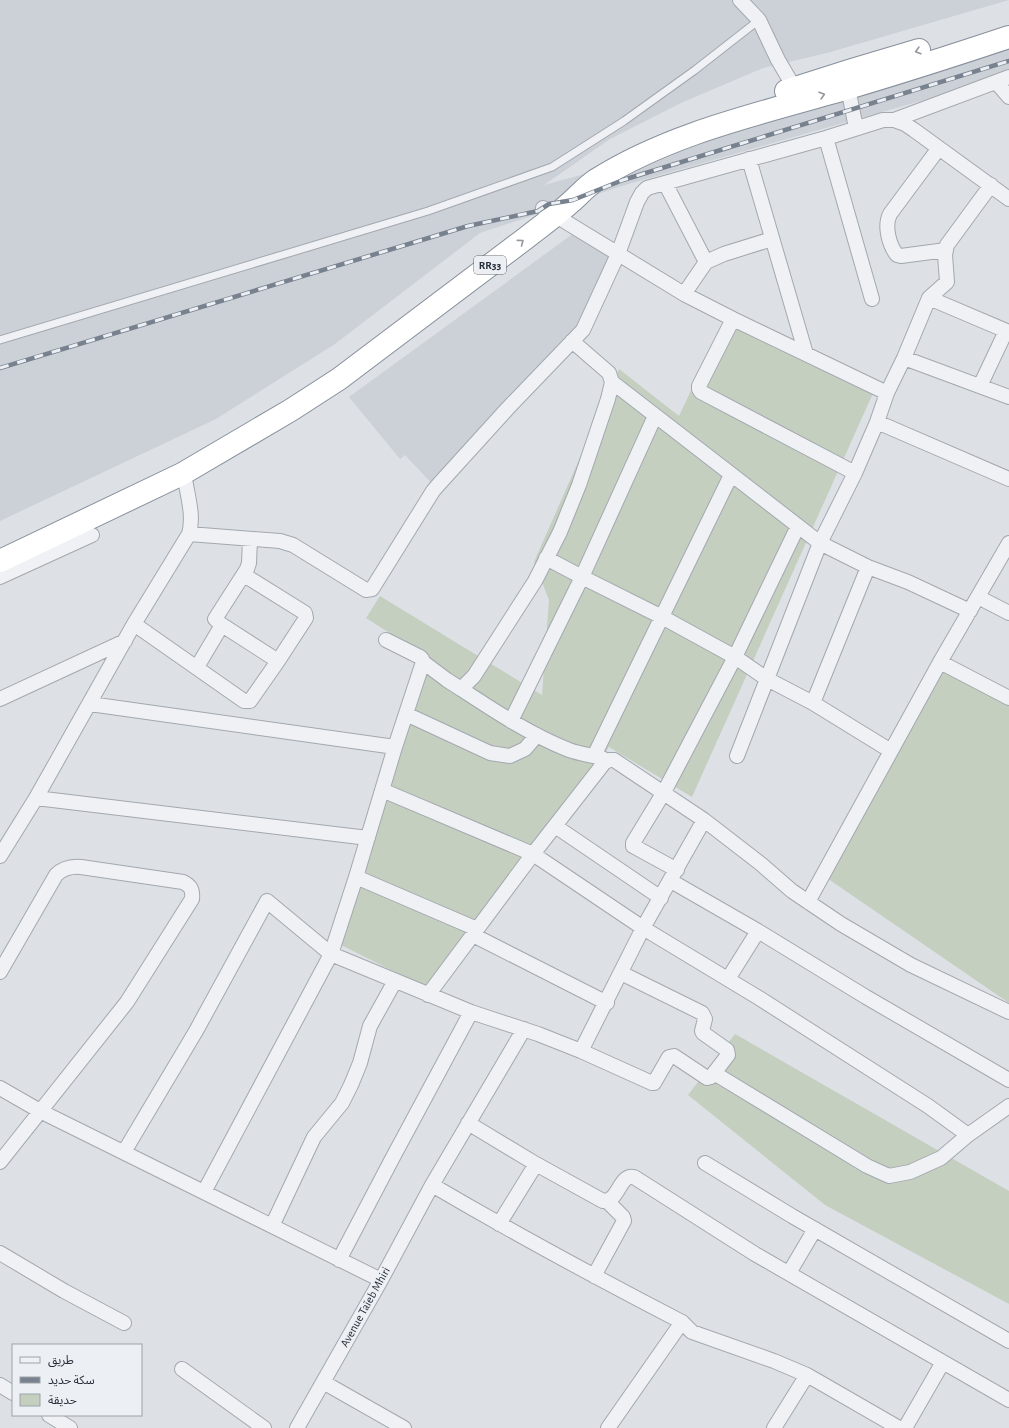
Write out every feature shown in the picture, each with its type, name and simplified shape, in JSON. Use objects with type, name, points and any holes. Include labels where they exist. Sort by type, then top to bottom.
[{"type":"highway","name":"RR33","points":[[798,95],[852,70],[1009,25]]},
{"type":"highway","name":"RR33","points":[[0,561],[182,474],[278,418],[339,379],[549,212],[558,197],[617,158],[642,145],[731,111],[798,95],[848,88],[1009,37]]},
{"type":"highway","name":"RR33","points":[[0,548],[177,464],[294,396],[378,338],[439,293],[504,236],[549,212]]},
{"type":"street","points":[[740,0],[759,20],[778,60],[798,95]]},
{"type":"street","points":[[894,120],[1003,80],[1009,97]]},
{"type":"street","points":[[848,88],[856,128]]},
{"type":"street","points":[[189,534],[280,541],[293,545],[366,590],[371,590],[433,491],[508,408],[583,330],[618,254],[637,202],[647,188],[826,138],[883,120],[894,120],[905,124],[1009,199]]},
{"type":"street","points":[[826,138],[872,299]]},
{"type":"street","points":[[939,148],[890,214],[887,220],[887,227],[894,251],[897,256],[946,250]]},
{"type":"street","points":[[749,159],[806,354]]},
{"type":"street","points":[[666,183],[706,262]]},
{"type":"street","points":[[737,756],[820,543],[855,472],[877,422],[887,392],[904,358],[929,298],[947,282],[945,255],[947,246],[991,185]]},
{"type":"street","points":[[549,212],[684,294],[732,319],[887,392]]},
{"type":"street","points":[[684,294],[706,262],[724,254],[772,239]]},
{"type":"street","points":[[929,298],[1008,332],[980,386]]},
{"type":"street","points":[[732,319],[699,386],[701,392],[855,472]]},
{"type":"street","points":[[462,689],[474,676],[535,581],[560,532],[579,485],[608,399],[612,382],[609,373],[572,341]]},
{"type":"street","points":[[904,358],[1009,397]]},
{"type":"street","points":[[612,382],[820,543],[868,567],[908,582],[970,611]]},
{"type":"street","points":[[511,721],[582,577],[655,416]]},
{"type":"street","points":[[877,422],[1009,479]]},
{"type":"street","points":[[0,856],[36,798],[134,624],[189,534],[191,516],[185,479],[182,474]]},
{"type":"street","points":[[594,756],[732,475]]},
{"type":"street","points":[[798,526],[735,657],[664,792],[633,843],[633,846],[758,931],[866,997],[1009,1080]]},
{"type":"street","points":[[0,577],[92,535]]},
{"type":"street","points":[[250,539],[249,563],[244,575],[215,618],[222,625],[278,661]]},
{"type":"street","points":[[808,902],[940,662],[1009,543]]},
{"type":"street","points":[[546,558],[662,617],[735,657],[768,679],[814,703],[891,751]]},
{"type":"street","points":[[814,703],[868,567]]},
{"type":"street","points":[[134,624],[242,700],[248,702],[278,661],[306,618],[305,613],[244,575]]},
{"type":"street","points":[[978,597],[1009,613]]},
{"type":"street","points":[[197,667],[222,625]]},
{"type":"street","points":[[386,640],[420,657],[423,662],[446,680],[511,721],[537,735],[569,750],[614,760],[704,820],[808,902],[841,924],[911,965],[1009,1012]]},
{"type":"street","points":[[0,699],[125,641]]},
{"type":"street","points":[[204,1192],[331,954],[423,662]]},
{"type":"street","points":[[940,662],[1009,698]]},
{"type":"street","points":[[90,704],[395,747]]},
{"type":"street","points":[[406,714],[490,753],[510,756],[525,749],[537,735]]},
{"type":"street","points":[[428,995],[533,854],[604,763],[609,760]]},
{"type":"street","points":[[382,790],[533,854],[643,928],[728,979],[928,1106],[968,1135]]},
{"type":"street","points":[[36,798],[368,838]]},
{"type":"street","points":[[581,1051],[643,928],[704,820]]},
{"type":"street","points":[[555,826],[661,898]]},
{"type":"street","points":[[0,972],[56,875],[65,868],[74,866],[183,882],[188,884],[191,889],[192,899],[127,1002],[0,1162]]},
{"type":"street","points":[[356,878],[475,932],[606,1003]]},
{"type":"street","points":[[124,1152],[196,1031],[267,900],[331,954],[428,995],[581,1051],[652,1083],[671,1056],[674,1056],[707,1078],[710,1077],[729,1053],[703,1033],[705,1019],[702,1013],[621,973]]},
{"type":"street","points":[[728,979],[758,931]]},
{"type":"street","points":[[272,1226],[312,1141],[342,1103],[351,1085],[360,1063],[370,1026],[395,980]]},
{"type":"street","points":[[339,1260],[471,1012]]},
{"type":"street","name":"Avenue Taïeb Mhiri","points":[[297,1428],[381,1280],[432,1185],[524,1030]]},
{"type":"street","points":[[714,1073],[867,1166],[889,1176],[910,1172],[941,1158],[968,1135],[1006,1112]]},
{"type":"street","points":[[0,1088],[40,1111],[381,1280]]},
{"type":"street","points":[[468,1124],[603,1201],[608,1201],[623,1217],[624,1221],[594,1276]]},
{"type":"street","points":[[705,1163],[815,1229],[1009,1341]]},
{"type":"street","points":[[499,1224],[536,1164]]},
{"type":"street","points":[[608,1201],[626,1178],[630,1176],[634,1177],[755,1254],[1009,1400]]},
{"type":"street","points":[[432,1185],[499,1224],[682,1322],[692,1332],[774,1361],[807,1375],[899,1428]]},
{"type":"street","points":[[789,1274],[815,1229]]},
{"type":"street","points":[[0,1253],[64,1291],[124,1323]]},
{"type":"street","points":[[614,1426],[682,1322]]},
{"type":"street","points":[[905,1428],[943,1362]]},
{"type":"street","points":[[182,1369],[264,1428]]},
{"type":"street","points":[[774,1428],[807,1375]]},
{"type":"street","points":[[323,1382],[404,1428]]},
{"type":"street","points":[[0,1385],[12,1392]]},
{"type":"street","points":[[51,1416],[70,1428]]},
{"type":"lane","points":[[0,340],[428,211],[552,167],[624,121],[695,70],[759,20]]},
{"type":"shaded area","points":[[0,0],[1009,0],[827,53],[763,68],[681,103],[610,139],[544,185],[659,154],[1009,43],[1009,76],[625,185],[480,233],[335,344],[216,419],[0,521]]},
{"type":"shaded area","points":[[574,233],[621,257],[587,336],[577,343],[438,490],[405,455],[400,459],[349,397]]},
{"type":"green space","points":[[727,314],[874,391],[692,797],[609,747],[431,990],[339,944],[399,749],[432,660],[366,618],[380,596],[542,695],[549,600],[534,562],[619,369],[679,416]]},
{"type":"green space","points":[[945,661],[1009,698],[1009,1003],[821,874]]},
{"type":"green space","points":[[735,1034],[1009,1191],[1009,1304],[825,1205],[688,1095]]},
{"type":"railway","points":[[0,368],[468,226],[538,211],[549,204],[573,200],[623,180],[1009,61]]}]
